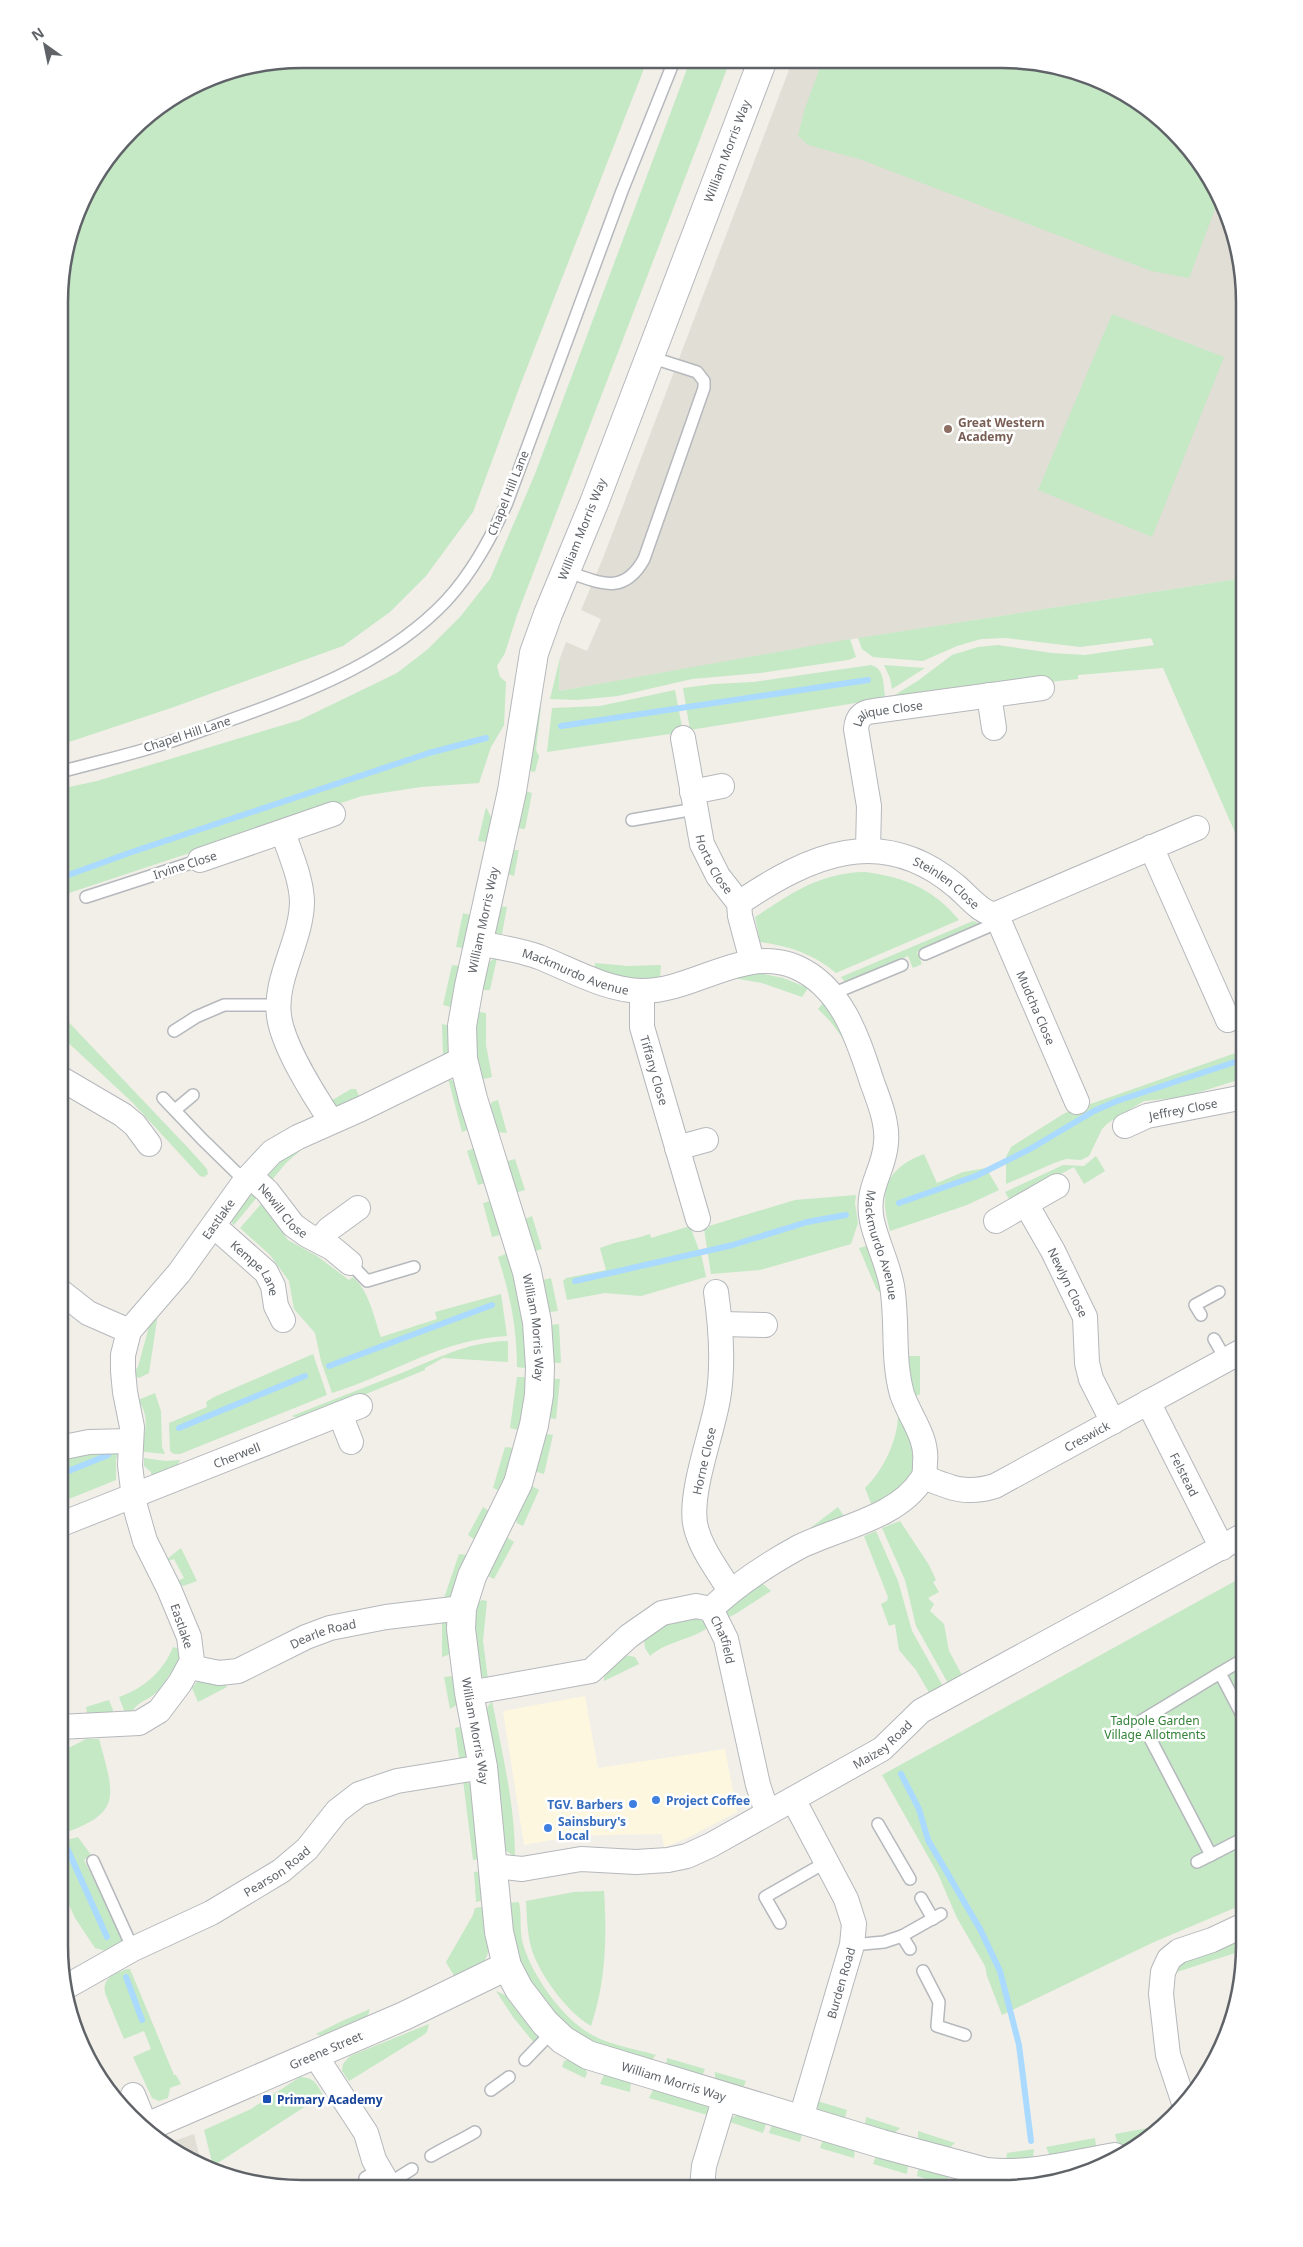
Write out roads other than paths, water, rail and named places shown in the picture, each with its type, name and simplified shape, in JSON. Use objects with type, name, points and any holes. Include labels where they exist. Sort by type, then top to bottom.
[{"type":"street","name":"William Morris Way","points":[[760,68],[534,654],[512,790],[478,943],[462,1026],[463,1059],[527,1272],[536,1322],[540,1367],[539,1395],[534,1425],[518,1482],[472,1576],[462,1608],[463,1653],[483,1767],[499,1932],[507,1966],[519,1989],[553,2031],[574,2048],[601,2061],[801,2118],[882,2144],[986,2172],[1042,2176]]},
{"type":"street","name":"Lalique Close","points":[[868,850],[869,806],[856,729],[858,719],[866,712],[1042,688]]},
{"type":"street","points":[[989,695],[994,728]]},
{"type":"street","name":"Horta Close","points":[[683,738],[702,844],[718,876],[739,902],[740,916],[752,961]]},
{"type":"street","points":[[693,800],[722,786]]},
{"type":"street","name":"Irvine Close","points":[[200,860],[333,814]]},
{"type":"street","points":[[997,918],[1150,847],[1197,828]]},
{"type":"street","points":[[283,832],[300,885],[302,903],[279,1005],[279,1015],[285,1040],[331,1122]]},
{"type":"street","points":[[1150,847],[1228,1020]]},
{"type":"street","name":"Steinlen Close","points":[[739,902],[806,863],[829,855],[868,850],[895,854],[925,864],[997,918]]},
{"type":"street","name":"Mudcha Close","points":[[997,918],[1077,1102]]},
{"type":"street","name":"Mackmurdo Avenue","points":[[478,943],[538,956],[600,982],[642,991],[673,986],[752,961],[782,963],[795,967],[816,980],[832,994],[852,1025],[884,1122],[886,1142],[884,1156],[874,1181],[870,1202],[872,1220],[892,1287],[894,1343],[902,1394],[927,1451],[924,1477]]},
{"type":"street","name":"Tiffany Close","points":[[642,991],[642,1027],[698,1220]]},
{"type":"street","name":"Eastlake","points":[[68,1727],[139,1723],[159,1710],[190,1667],[192,1654],[189,1637],[176,1604],[145,1540],[137,1517],[133,1495],[130,1466],[132,1427],[124,1392],[123,1371],[123,1356],[129,1331],[178,1273],[248,1178],[272,1152],[284,1144],[362,1110],[463,1059]]},
{"type":"street","points":[[68,1083],[123,1115],[135,1125],[149,1144]]},
{"type":"street","name":"Jeffrey Close","points":[[1125,1126],[1147,1116],[1236,1099]]},
{"type":"street","points":[[677,1148],[706,1140]]},
{"type":"street","name":"Newill Close","points":[[248,1178],[267,1192],[293,1225],[332,1248],[350,1263]]},
{"type":"street","points":[[996,1221],[1057,1186]]},
{"type":"street","name":"Newlyn Close","points":[[1026,1204],[1053,1251],[1085,1317],[1089,1371],[1113,1422]]},
{"type":"street","name":"Newill Close","points":[[319,1241],[329,1229],[358,1208]]},
{"type":"street","name":"Kempe Lane","points":[[214,1226],[266,1272],[273,1286],[276,1306],[283,1320]]},
{"type":"street","name":"Horne Close","points":[[716,1292],[721,1324],[718,1398],[696,1495],[695,1523],[705,1549],[730,1591]]},
{"type":"street","points":[[68,1297],[88,1313],[129,1331]]},
{"type":"street","points":[[721,1324],[765,1325]]},
{"type":"street","name":"Creswick","points":[[924,1477],[958,1490],[984,1490],[1006,1482],[1235,1355]]},
{"type":"street","name":"Felstead","points":[[1148,1402],[1222,1548]]},
{"type":"street","name":"Cherwell","points":[[133,1495],[350,1410],[351,1442]]},
{"type":"street","points":[[68,1446],[89,1442],[132,1442]]},
{"type":"street","points":[[711,1609],[730,1591],[799,1548],[903,1501],[924,1477]]},
{"type":"street","points":[[68,1522],[133,1495]]},
{"type":"street","name":"Maizey Road","points":[[494,1866],[522,1869],[581,1860],[636,1862],[687,1856],[711,1845],[882,1749],[921,1711],[1236,1540]]},
{"type":"street","name":"Chatfield","points":[[469,1693],[591,1670],[629,1636],[662,1613],[696,1606],[711,1609],[726,1639],[758,1785],[767,1812]]},
{"type":"street","name":"Dearle Road","points":[[190,1667],[219,1673],[238,1670],[306,1637],[344,1624],[462,1608]]},
{"type":"street","name":"Pearson Road","points":[[78,1986],[133,1949],[211,1913],[281,1872],[307,1849],[337,1812],[359,1794],[397,1781],[483,1767]]},
{"type":"street","name":"Burden Road","points":[[794,1798],[846,1899],[854,1924],[852,1945],[801,2118]]},
{"type":"street","points":[[1181,2095],[1168,2055],[1161,1994],[1162,1972],[1169,1959],[1179,1952],[1212,1940],[1236,1928]]},
{"type":"street","name":"Greene Street","points":[[151,2125],[315,2055],[458,1991],[507,1966]]},
{"type":"street","points":[[315,2055],[366,2133],[380,2179]]},
{"type":"street","points":[[132,2096],[139,2114]]},
{"type":"street","points":[[703,2180],[704,2166],[726,2097]]},
{"type":"street","name":"William Morris Way","points":[[1046,2175],[1083,2165]]},
{"type":"lane","name":"Chapel Hill Lane","points":[[68,770],[169,742],[263,708],[332,680],[383,652],[446,601],[492,536],[506,505],[622,192],[671,68]]},
{"type":"lane","points":[[565,571],[607,584],[616,584],[632,576],[644,559],[704,388],[704,381],[697,372],[650,356]]},
{"type":"lane","points":[[632,820],[693,800]]},
{"type":"lane","name":"Irvine Close","points":[[86,898],[200,860]]},
{"type":"lane","points":[[926,954],[997,918]]},
{"type":"lane","points":[[832,994],[902,965]]},
{"type":"lane","points":[[174,1031],[196,1017],[224,1005],[279,1005]]},
{"type":"lane","points":[[175,1110],[194,1095]]},
{"type":"lane","points":[[163,1098],[202,1139],[248,1178]]},
{"type":"lane","points":[[350,1263],[368,1281],[414,1267]]},
{"type":"lane","points":[[1201,1315],[1195,1304],[1219,1292]]},
{"type":"lane","points":[[1214,1339],[1235,1355]]},
{"type":"lane","points":[[1118,1734],[1236,1664]]},
{"type":"lane","points":[[1220,1673],[1236,1704]]},
{"type":"lane","points":[[1141,1721],[1211,1855]]},
{"type":"lane","points":[[878,1824],[910,1879]]},
{"type":"lane","points":[[1197,1862],[1236,1842]]},
{"type":"lane","points":[[93,1861],[133,1949]]},
{"type":"lane","points":[[780,1923],[765,1897],[828,1862]]},
{"type":"lane","points":[[852,1945],[884,1942],[902,1936],[937,1916],[921,1898]]},
{"type":"lane","points":[[902,1936],[910,1949]]},
{"type":"lane","points":[[923,1971],[939,2002],[937,2026],[965,2035]]},
{"type":"lane","points":[[525,2060],[553,2031]]},
{"type":"lane","points":[[491,2090],[509,2077]]},
{"type":"lane","points":[[431,2156],[475,2132]]},
{"type":"lane","points":[[380,2179],[412,2169]]},
{"type":"waterway","points":[[561,726],[868,680]]},
{"type":"waterway","points":[[68,875],[429,753],[486,738]]},
{"type":"waterway","points":[[899,1203],[976,1176],[1030,1149],[1094,1111],[1117,1101],[1236,1062]]},
{"type":"waterway","points":[[575,1281],[733,1245],[807,1222],[846,1215]]},
{"type":"waterway","points":[[329,1366],[492,1305]]},
{"type":"waterway","points":[[179,1428],[305,1376]]},
{"type":"waterway","points":[[68,1471],[108,1455]]},
{"type":"waterway","points":[[901,1774],[919,1809],[928,1840],[980,1929],[1000,1971],[1019,2045],[1031,2141]]},
{"type":"waterway","points":[[68,1850],[107,1937]]},
{"type":"waterway","points":[[126,1977],[142,2020]]},
{"type":"place","name":"Great Western Academy","points":[[948,429]]},
{"type":"place","name":"Project Coffee","points":[[656,1800]]},
{"type":"place","name":"TGV. Barbers","points":[[633,1804]]},
{"type":"place","name":"Sainsbury's Local","points":[[548,1828]]},
{"type":"place","name":"Primary Academy","points":[[267,2099]]},
{"type":"park label","name":"Tadpole Garden Village Allotments","points":[[1155,1727]]}]
